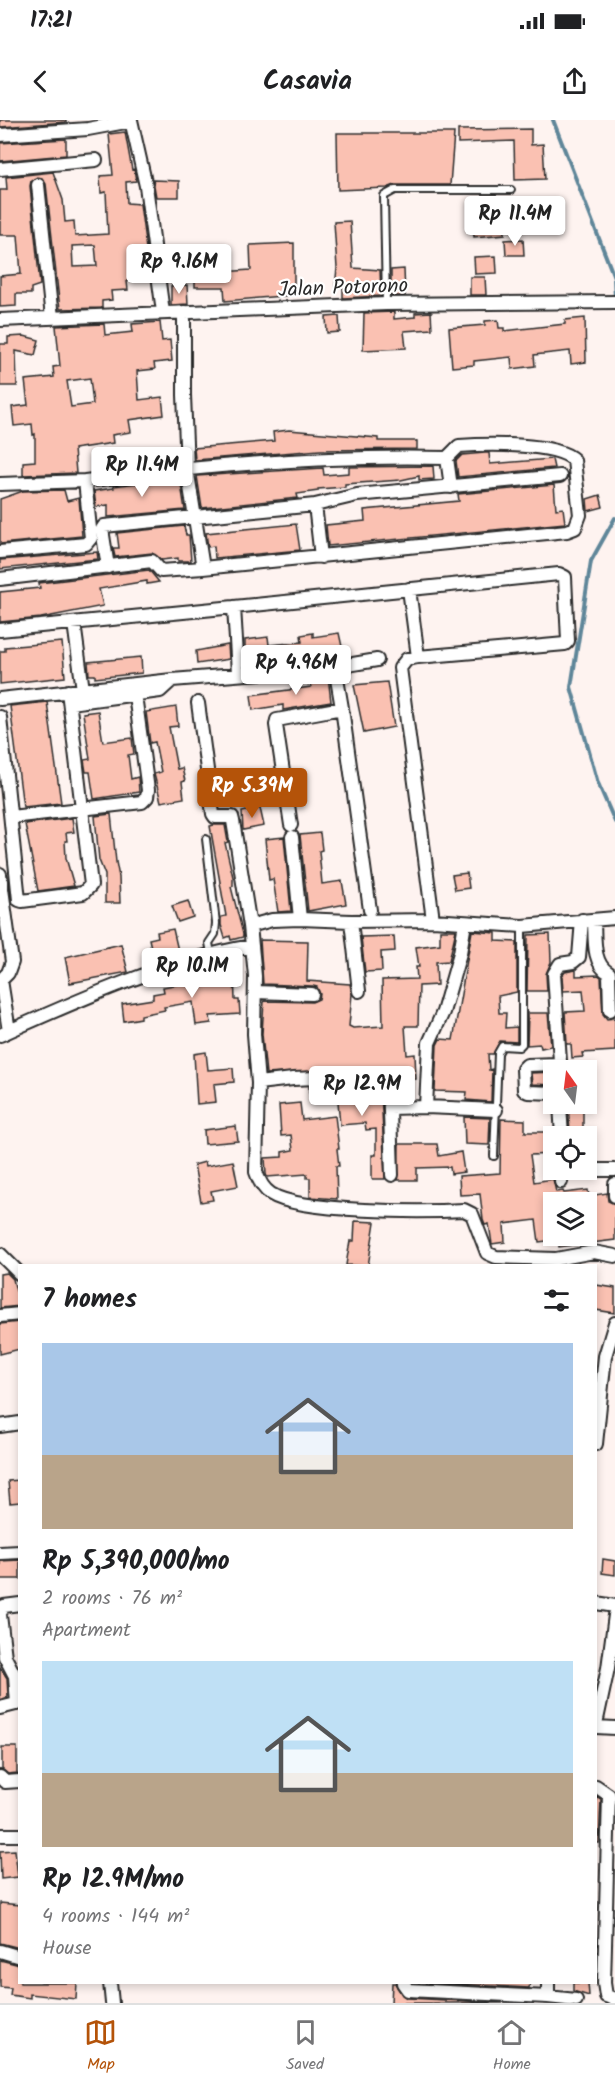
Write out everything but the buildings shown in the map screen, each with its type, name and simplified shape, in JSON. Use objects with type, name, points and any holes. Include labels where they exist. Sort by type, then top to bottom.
[{"type":"street","points":[[0,135],[88,129],[131,121],[146,186],[163,312]]},
{"type":"street","points":[[0,169],[96,160]]},
{"type":"street","points":[[38,185],[52,318]]},
{"type":"street","name":"Jalan Potorono","points":[[0,320],[386,304],[612,302]]},
{"type":"street","points":[[184,312],[187,468],[203,568]]},
{"type":"street","points":[[0,484],[85,481],[187,468],[303,458],[447,458],[459,446],[520,444],[570,456],[574,460],[580,515],[575,528],[567,531],[203,568],[161,571],[152,561],[0,579]]},
{"type":"street","points":[[447,458],[451,486]]},
{"type":"street","points":[[108,567],[102,530],[104,526],[315,505],[357,495],[560,476]]},
{"type":"street","points":[[0,552],[90,542],[85,481]]},
{"type":"street","points":[[315,505],[321,557]]},
{"type":"street","points":[[0,630],[559,574],[565,577],[568,641],[565,644],[418,657],[407,659],[400,668],[433,920]]},
{"type":"street","points":[[409,589],[418,657]]},
{"type":"street","points":[[234,607],[238,673]]},
{"type":"street","points":[[74,623],[82,690]]},
{"type":"street","points":[[69,697],[82,690],[238,673],[335,667],[377,660]]},
{"type":"street","points":[[335,667],[370,910]]},
{"type":"street","points":[[0,699],[135,695],[160,691],[172,680]]},
{"type":"street","points":[[11,817],[142,802],[147,797],[146,766],[135,695]]},
{"type":"street","points":[[0,717],[20,900],[22,902],[70,897],[87,892],[91,885],[69,697]]},
{"type":"street","points":[[198,703],[213,814],[215,817],[232,817],[250,926],[258,1083],[256,1172],[260,1183],[272,1195],[301,1203],[337,1208],[464,1210],[472,1214],[487,1253],[496,1257],[556,1259],[594,1252],[613,1252]]},
{"type":"street","points":[[300,919],[292,831],[276,725],[277,720],[342,708]]},
{"type":"street","points":[[0,874],[12,962],[8,973],[0,980],[4,1033],[130,981],[211,953],[252,946]]},
{"type":"street","points":[[250,926],[272,920],[300,919],[433,920],[522,926],[615,918]]},
{"type":"street","points":[[588,920],[598,963],[603,971],[609,973],[610,1010]]},
{"type":"street","points":[[560,1060],[554,974],[560,964],[573,962],[579,957],[588,920]]},
{"type":"street","points":[[351,921],[359,991]]},
{"type":"street","points":[[426,1107],[429,1043],[446,1002],[460,953],[465,923]]},
{"type":"street","points":[[255,992],[312,994]]},
{"type":"street","points":[[543,1064],[527,1065],[523,1069],[524,1090],[543,1093]]},
{"type":"street","points":[[258,1083],[293,1079],[387,1075],[390,1079],[392,1175]]},
{"type":"street","points":[[390,1108],[496,1110]]},
{"type":"street","points":[[597,1171],[615,1170]]},
{"type":"street","points":[[615,1184],[615,1196]]},
{"type":"street","points":[[0,1254],[18,1273]]},
{"type":"street","points":[[0,1316],[18,1314]]},
{"type":"street","points":[[597,1434],[605,1356],[615,1323]]},
{"type":"street","points":[[0,1426],[18,1423]]},
{"type":"street","points":[[0,1553],[18,1552]]},
{"type":"street","points":[[597,1603],[615,1606]]},
{"type":"street","points":[[0,1708],[18,1703],[15,1676],[5,1657],[0,1614],[4,1606],[18,1604]]},
{"type":"street","points":[[597,1720],[608,1668],[615,1615]]},
{"type":"street","points":[[597,1725],[615,1728]]},
{"type":"street","points":[[0,1777],[5,1782],[18,1780]]},
{"type":"street","points":[[597,1786],[612,1795],[601,1894],[604,1992],[606,1996],[615,1999]]},
{"type":"street","points":[[0,1835],[18,1835]]},
{"type":"street","points":[[0,1951],[18,1957]]},
{"type":"street","points":[[110,1984],[112,2003]]},
{"type":"street","points":[[404,1984],[408,1990],[576,2000]]},
{"type":"street","points":[[548,1984],[548,1997]]},
{"type":"lane","points":[[386,304],[384,196],[394,190],[511,189]]},
{"type":"lane","points":[[206,839],[216,923],[215,934],[209,943],[211,953]]},
{"type":"lane","points":[[494,1156],[498,1051],[502,1047],[519,1047],[522,1044],[522,926]]},
{"type":"waterway","points":[[553,120],[614,277],[615,299]]},
{"type":"waterway","points":[[615,518],[591,561],[571,687],[598,783],[615,822]]}]
